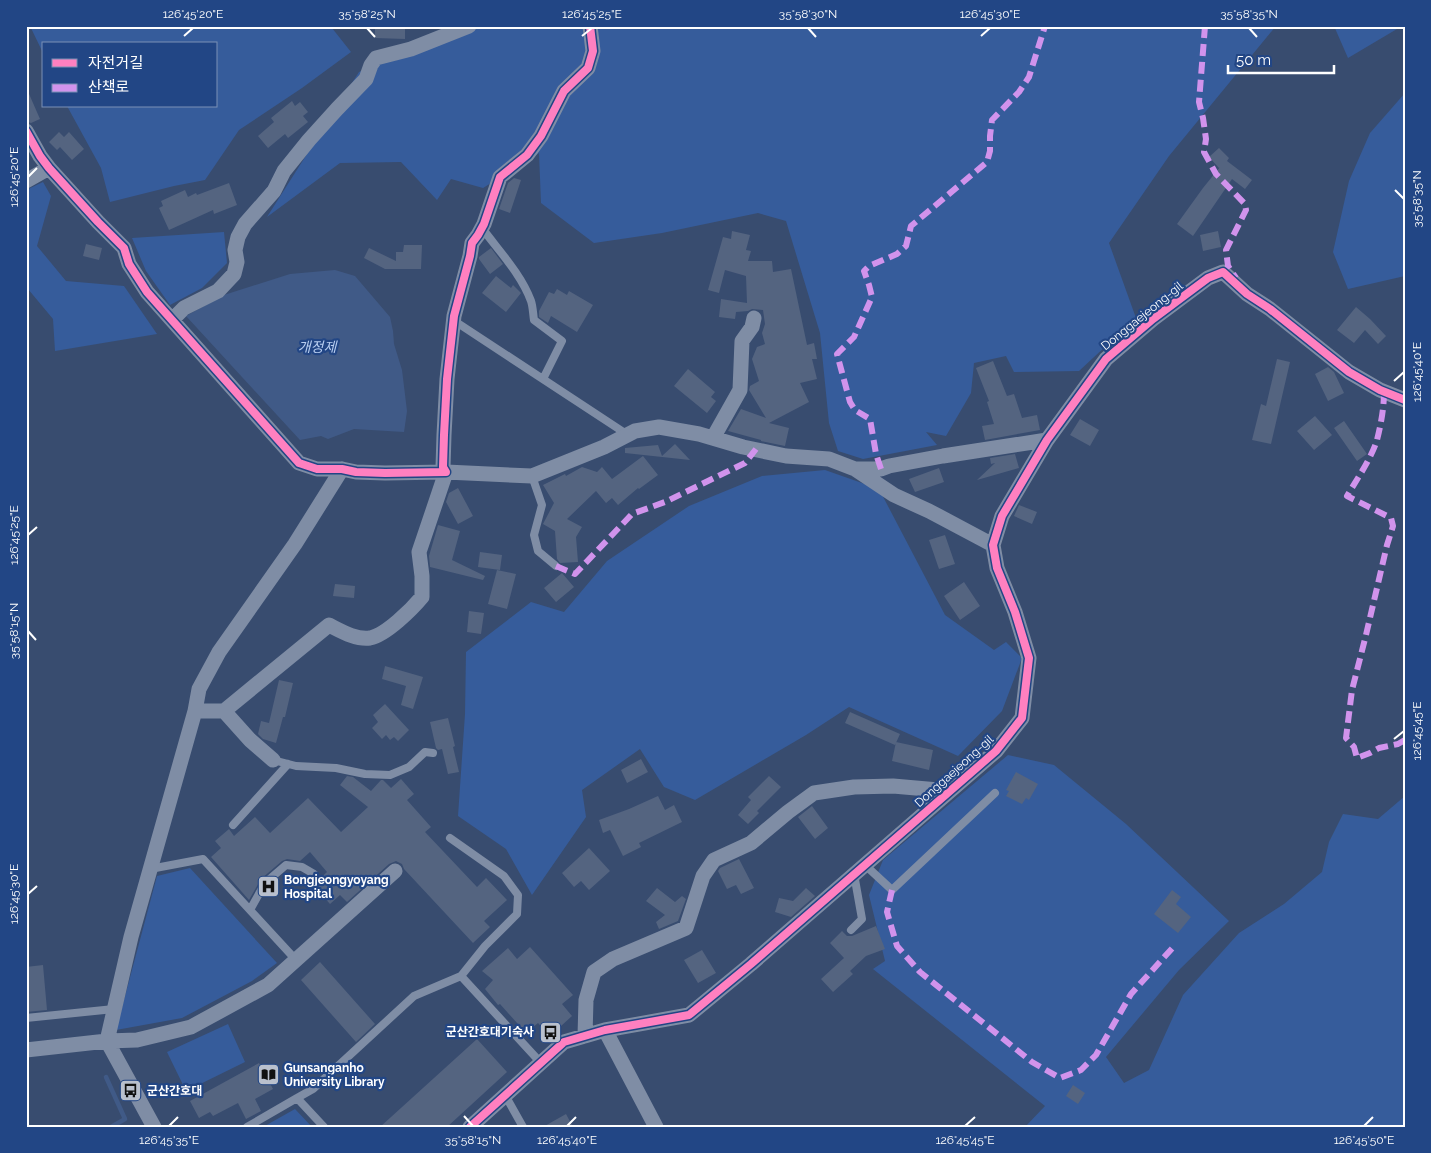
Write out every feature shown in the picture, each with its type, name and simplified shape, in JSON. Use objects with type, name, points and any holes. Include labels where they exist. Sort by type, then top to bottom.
[{"type":"street","points":[[172,320],[184,308],[218,291],[234,274],[237,262],[235,250],[238,237],[245,224],[274,191],[284,171],[309,140],[366,79],[371,65],[376,58],[419,46],[470,26]]},
{"type":"street","points":[[195,711],[224,711],[329,625],[352,636],[369,638],[380,634],[395,623],[422,597],[419,552],[446,472],[443,467],[444,435],[453,320],[472,243],[482,228],[500,176],[527,155],[541,136],[564,91],[588,68],[593,51],[590,26]]},
{"type":"street","points":[[26,131],[49,168],[124,248],[129,264],[141,284],[299,464],[317,469],[342,469],[356,472],[446,472],[532,476],[604,447],[635,432],[659,427],[786,456],[829,459],[855,469],[894,495],[993,545]]},
{"type":"street","points":[[26,181],[49,168]]},
{"type":"street","name":"Donggaejeong-gil","points":[[470,1127],[564,1042],[605,1030],[689,1015],[751,964],[996,751],[1022,718],[1029,658],[1015,612],[997,568],[993,545],[1002,516],[1047,440],[1106,359],[1153,319],[1208,278],[1223,272],[1247,294],[1270,309],[1348,372],[1380,390],[1405,400]]},
{"type":"street","points":[[712,438],[740,390],[742,341],[752,327],[754,318]]},
{"type":"street","points":[[855,469],[881,469],[943,456],[1047,440]]},
{"type":"street","points":[[154,1127],[107,1040],[131,937],[195,711],[199,689],[219,652],[295,544],[342,469]]},
{"type":"street","points":[[224,711],[250,740],[281,762]]},
{"type":"street","points":[[585,1036],[586,1000],[594,972],[613,960],[686,928],[703,876],[714,860],[751,843],[814,793],[893,786],[950,791]]},
{"type":"street","points":[[26,1050],[107,1040],[137,1040],[191,1027],[268,985],[395,871]]},
{"type":"street","points":[[605,1030],[656,1127]]},
{"type":"lane","points":[[482,228],[523,283],[531,302],[534,320],[562,341],[543,379]]},
{"type":"lane","points":[[453,320],[628,435]]},
{"type":"lane","points":[[532,476],[542,505],[534,535],[538,552],[556,566]]},
{"type":"lane","points":[[234,825],[281,762],[296,766],[336,768],[364,774],[390,774],[409,767],[425,752],[433,752]]},
{"type":"lane","points":[[859,870],[892,890],[995,793]]},
{"type":"lane","points":[[246,1127],[313,1089],[414,996],[461,976],[485,946],[517,914],[518,895],[504,876],[450,838]]},
{"type":"lane","points":[[150,869],[203,859],[296,960]]},
{"type":"lane","points":[[250,910],[266,883],[286,865],[302,867],[314,874]]},
{"type":"lane","points":[[851,930],[862,919],[859,870]]},
{"type":"lane","points":[[461,976],[541,1063]]},
{"type":"lane","points":[[26,1018],[114,1009]]},
{"type":"lane","points":[[505,1095],[523,1127]]},
{"type":"lane","points":[[297,1098],[324,1127]]},
{"type":"shaded area","points":[[30,26],[334,26],[332,28],[351,52],[302,88],[239,130],[205,180],[110,202],[101,168],[68,108],[218,108],[218,42],[42,42],[42,51]]},
{"type":"shaded area","points":[[461,26],[1276,26],[1169,156],[1109,243],[1136,318],[1079,371],[1014,372],[1006,356],[974,363],[971,393],[946,436],[926,432],[937,445],[863,459],[838,451],[829,423],[820,333],[786,221],[758,213],[662,233],[594,243],[541,203],[539,153],[483,188],[451,179],[437,200],[401,162],[340,163],[267,217],[359,72]]},
{"type":"shaded area","points":[[1334,26],[1402,26],[1348,58]]},
{"type":"shaded area","points":[[1405,93],[1405,276],[1348,289],[1333,252],[1349,181],[1370,133]]},
{"type":"shaded area","points":[[43,182],[51,196],[37,246],[66,281],[124,286],[157,334],[55,351],[53,319],[26,288],[26,190]]},
{"type":"shaded area","points":[[224,232],[227,263],[202,288],[170,305],[146,271],[132,238]]},
{"type":"shaded area","points":[[825,470],[879,489],[945,615],[994,650],[1006,642],[1022,658],[1002,711],[958,756],[849,707],[806,735],[695,800],[664,787],[640,749],[582,790],[586,817],[532,895],[506,849],[458,816],[465,714],[466,652],[531,602],[564,612],[607,561],[689,506],[762,476]]},
{"type":"shaded area","points":[[1008,755],[1054,765],[1126,824],[1229,921],[1179,970],[1106,1057],[1124,1083],[1149,1070],[1183,995],[1239,933],[1284,904],[1322,872],[1329,842],[1343,814],[1378,819],[1405,796],[1405,1127],[1025,1127],[1045,1106],[873,969],[885,961],[869,895],[883,860]]},
{"type":"shaded area","points":[[190,868],[277,963],[252,981],[182,1018],[116,1030],[157,876]]},
{"type":"shaded area","points":[[228,1024],[245,1062],[186,1091],[167,1052]]},
{"type":"shaded area","points":[[295,1109],[312,1127],[263,1127]]},
{"type":"water","name":"개정제","points":[[335,270],[355,276],[390,317],[394,344],[402,370],[407,411],[404,432],[354,429],[328,439],[321,436],[300,440],[186,316],[224,295],[290,274]]},
{"type":"building","points":[[375,26],[405,26],[405,39],[375,38]]},
{"type":"building","points":[[26,87],[40,119],[31,123],[28,122],[26,117]]},
{"type":"building","points":[[292,101],[295,106],[300,102],[308,112],[303,116],[308,122],[288,138],[285,134],[268,148],[258,136],[274,122],[271,118]]},
{"type":"building","points":[[59,132],[64,137],[69,132],[84,149],[72,160],[60,147],[57,150],[49,142]]},
{"type":"building","points":[[1219,148],[1229,158],[1227,161],[1252,180],[1245,189],[1232,179],[1193,236],[1177,224],[1220,167],[1209,157]]},
{"type":"building","points":[[514,178],[521,180],[510,213],[499,209],[508,183]]},
{"type":"building","points":[[229,183],[237,205],[214,214],[213,210],[169,230],[159,208],[163,206],[161,201],[185,190],[188,197]]},
{"type":"building","points":[[732,231],[750,235],[746,250],[751,251],[748,261],[772,261],[773,272],[791,269],[807,345],[814,343],[817,359],[812,359],[817,379],[800,383],[809,402],[769,423],[789,428],[785,446],[728,431],[741,409],[766,418],[749,390],[750,386],[759,381],[752,359],[757,347],[765,344],[762,333],[765,324],[763,310],[752,309],[736,312],[735,319],[719,317],[721,299],[747,303],[746,276],[725,270],[719,293],[708,290],[723,237],[731,239]]},
{"type":"building","points":[[1218,231],[1221,247],[1203,251],[1200,235]]},
{"type":"building","points":[[86,244],[102,248],[99,260],[83,256]]},
{"type":"building","points":[[404,245],[422,245],[421,269],[385,269],[364,258],[369,248],[396,261],[396,252],[403,252]]},
{"type":"building","points":[[491,248],[503,264],[490,274],[479,257]]},
{"type":"building","points":[[496,276],[511,288],[513,285],[521,293],[506,312],[482,293]]},
{"type":"building","points":[[557,289],[567,295],[569,291],[593,305],[577,332],[551,316],[548,323],[539,317],[539,311],[549,292],[554,294]]},
{"type":"building","points":[[1356,307],[1386,336],[1378,344],[1365,330],[1354,343],[1337,330]]},
{"type":"building","points":[[1277,359],[1290,362],[1271,444],[1252,440],[1261,404],[1266,406]]},
{"type":"building","points":[[993,361],[1007,396],[1014,394],[1022,418],[1037,415],[1040,430],[985,440],[982,426],[994,424],[987,402],[989,401],[976,368]]},
{"type":"building","points":[[1328,367],[1334,372],[1344,393],[1328,401],[1315,374]]},
{"type":"building","points":[[688,369],[715,392],[711,397],[716,401],[707,413],[674,386]]},
{"type":"building","points":[[1315,416],[1332,435],[1314,450],[1297,431]]},
{"type":"building","points":[[1080,419],[1099,430],[1090,446],[1070,435]]},
{"type":"building","points":[[1344,421],[1367,454],[1357,461],[1334,428]]},
{"type":"building","points":[[675,444],[690,460],[625,453],[625,448],[658,445],[662,456]]},
{"type":"building","points":[[1015,454],[1019,468],[977,480],[995,463],[991,464],[990,458]]},
{"type":"building","points":[[643,456],[658,475],[638,488],[618,505],[612,498],[606,503],[596,491],[567,519],[582,527],[576,537],[578,562],[560,563],[557,559],[555,531],[543,524],[554,503],[543,485],[582,467],[597,472],[602,467],[612,479]]},
{"type":"building","points":[[939,468],[944,482],[915,492],[909,479]]},
{"type":"building","points":[[458,488],[473,516],[458,524],[446,502],[449,493]]},
{"type":"building","points":[[1019,505],[1037,512],[1032,524],[1014,516]]},
{"type":"building","points":[[438,525],[460,531],[452,560],[485,576],[483,580],[430,567],[429,556]]},
{"type":"building","points":[[945,535],[955,564],[939,569],[929,540]]},
{"type":"building","points":[[480,552],[502,555],[500,570],[478,567]]},
{"type":"building","points":[[497,570],[516,574],[507,609],[488,604]]},
{"type":"building","points":[[562,573],[574,587],[556,602],[544,588]]},
{"type":"building","points":[[964,582],[980,606],[960,620],[944,596]]},
{"type":"building","points":[[335,584],[355,586],[354,598],[333,596]]},
{"type":"building","points":[[469,611],[484,613],[481,634],[467,632]]},
{"type":"building","points":[[385,666],[423,677],[413,709],[401,705],[406,686],[382,679]]},
{"type":"building","points":[[279,680],[293,683],[285,717],[283,717],[276,743],[263,739],[258,734],[261,721],[269,723]]},
{"type":"building","points":[[385,704],[409,730],[398,741],[394,737],[390,740],[386,735],[382,739],[372,728],[378,722],[373,715]]},
{"type":"building","points":[[850,712],[900,734],[895,745],[845,723]]},
{"type":"building","points":[[448,718],[459,772],[448,774],[442,749],[438,750],[436,748],[430,722]]},
{"type":"building","points":[[896,742],[933,750],[929,770],[892,761]]},
{"type":"building","points":[[641,759],[648,772],[627,783],[621,770]]},
{"type":"building","points":[[1016,772],[1038,784],[1029,800],[1026,798],[1022,804],[1006,796],[1009,791],[1006,790]]},
{"type":"building","points":[[347,776],[353,777],[371,791],[381,780],[391,788],[401,779],[414,794],[407,800],[431,827],[425,832],[477,887],[486,878],[507,900],[484,921],[490,927],[473,943],[404,869],[402,864],[396,861],[389,864],[347,902],[340,895],[330,904],[313,885],[327,872],[310,852],[300,861],[287,859],[282,861],[261,879],[249,900],[211,857],[221,848],[215,841],[229,829],[234,836],[255,817],[270,833],[308,798],[341,832],[368,807],[340,785]]},
{"type":"building","points":[[769,776],[781,787],[757,811],[759,813],[748,824],[738,815],[751,800],[748,797]]},
{"type":"building","points":[[658,796],[665,810],[674,805],[682,822],[639,843],[641,847],[623,856],[610,830],[603,833],[599,820]]},
{"type":"building","points":[[812,806],[828,828],[815,839],[798,817]]},
{"type":"building","points":[[589,848],[610,871],[589,890],[581,881],[574,887],[562,873]]},
{"type":"building","points":[[739,859],[754,888],[741,894],[736,885],[727,889],[718,871],[720,868]]},
{"type":"building","points":[[657,888],[675,902],[682,896],[686,899],[678,921],[659,929],[656,922],[665,915],[646,901]]},
{"type":"building","points":[[806,888],[815,896],[791,917],[775,912],[779,898],[793,901]]},
{"type":"building","points":[[1172,890],[1181,897],[1176,904],[1191,917],[1178,933],[1154,914]]},
{"type":"building","points":[[876,926],[885,949],[866,956],[850,971],[853,974],[833,992],[821,979],[844,958],[830,943],[842,931],[847,936],[852,936]]},
{"type":"building","points":[[530,947],[573,995],[562,1004],[572,1016],[550,1036],[538,1023],[526,1033],[485,989],[493,980],[482,971],[508,948],[517,959]]},
{"type":"building","points":[[702,950],[716,973],[698,983],[684,960]]},
{"type":"building","points":[[320,962],[375,1024],[356,1042],[301,980]]},
{"type":"building","points":[[43,965],[47,1010],[26,1012],[26,967]]},
{"type":"building","points":[[477,1039],[507,1072],[447,1127],[380,1127]]},
{"type":"building","points":[[259,1063],[273,1089],[255,1099],[261,1111],[246,1119],[238,1103],[213,1116],[210,1112],[199,1118],[190,1101]]},
{"type":"building","points":[[1073,1085],[1085,1093],[1078,1104],[1066,1096]]},
{"type":"building","points":[[566,1114],[573,1127],[543,1127]]},
{"type":"waterway","points":[[106,1077],[125,1119],[111,1127]]},
{"type":"marked path","points":[[881,469],[876,454],[870,419],[855,410],[850,402],[837,354],[854,337],[872,297],[864,271],[869,266],[897,254],[906,246],[911,226],[987,162],[990,151],[992,120],[1019,92],[1029,77],[1045,26]]},
{"type":"marked path","points":[[1205,26],[1199,102],[1206,139],[1204,152],[1216,174],[1245,204],[1246,210],[1226,250],[1228,266],[1236,278]]},
{"type":"marked path","points":[[1384,392],[1377,440],[1368,462],[1347,496],[1391,518],[1393,526],[1352,690],[1346,738],[1354,747],[1357,758],[1379,748],[1398,744],[1405,740]]},
{"type":"marked path","points":[[556,566],[575,574],[632,514],[665,502],[745,463],[756,449]]},
{"type":"marked path","points":[[892,890],[887,912],[897,946],[920,972],[1032,1062],[1060,1078],[1081,1070],[1096,1055],[1131,994],[1176,944]]},
{"type":"cycle path","points":[[26,131],[49,168],[124,248],[129,264],[147,292],[299,463],[317,469],[342,469],[356,472],[446,472],[443,467],[444,435],[447,379],[454,316],[472,243],[484,224],[500,177],[527,155],[541,136],[564,91],[588,68],[593,51],[590,26]]},
{"type":"cycle path","points":[[470,1127],[564,1042],[605,1030],[689,1015],[751,964],[996,751],[1022,718],[1029,658],[1015,612],[997,568],[993,545],[1002,516],[1047,440],[1106,359],[1153,319],[1208,278],[1223,272],[1247,294],[1270,309],[1349,372],[1380,390],[1405,400]]},
{"type":"place","name":"Bongjeongyoyang Hospital","points":[[268,887]]},
{"type":"place","name":"군산간호대기숙사","points":[[550,1032]]},
{"type":"place","name":"Gunsanganho University Library","points":[[268,1075]]},
{"type":"place","name":"군산간호대","points":[[131,1091]]}]
